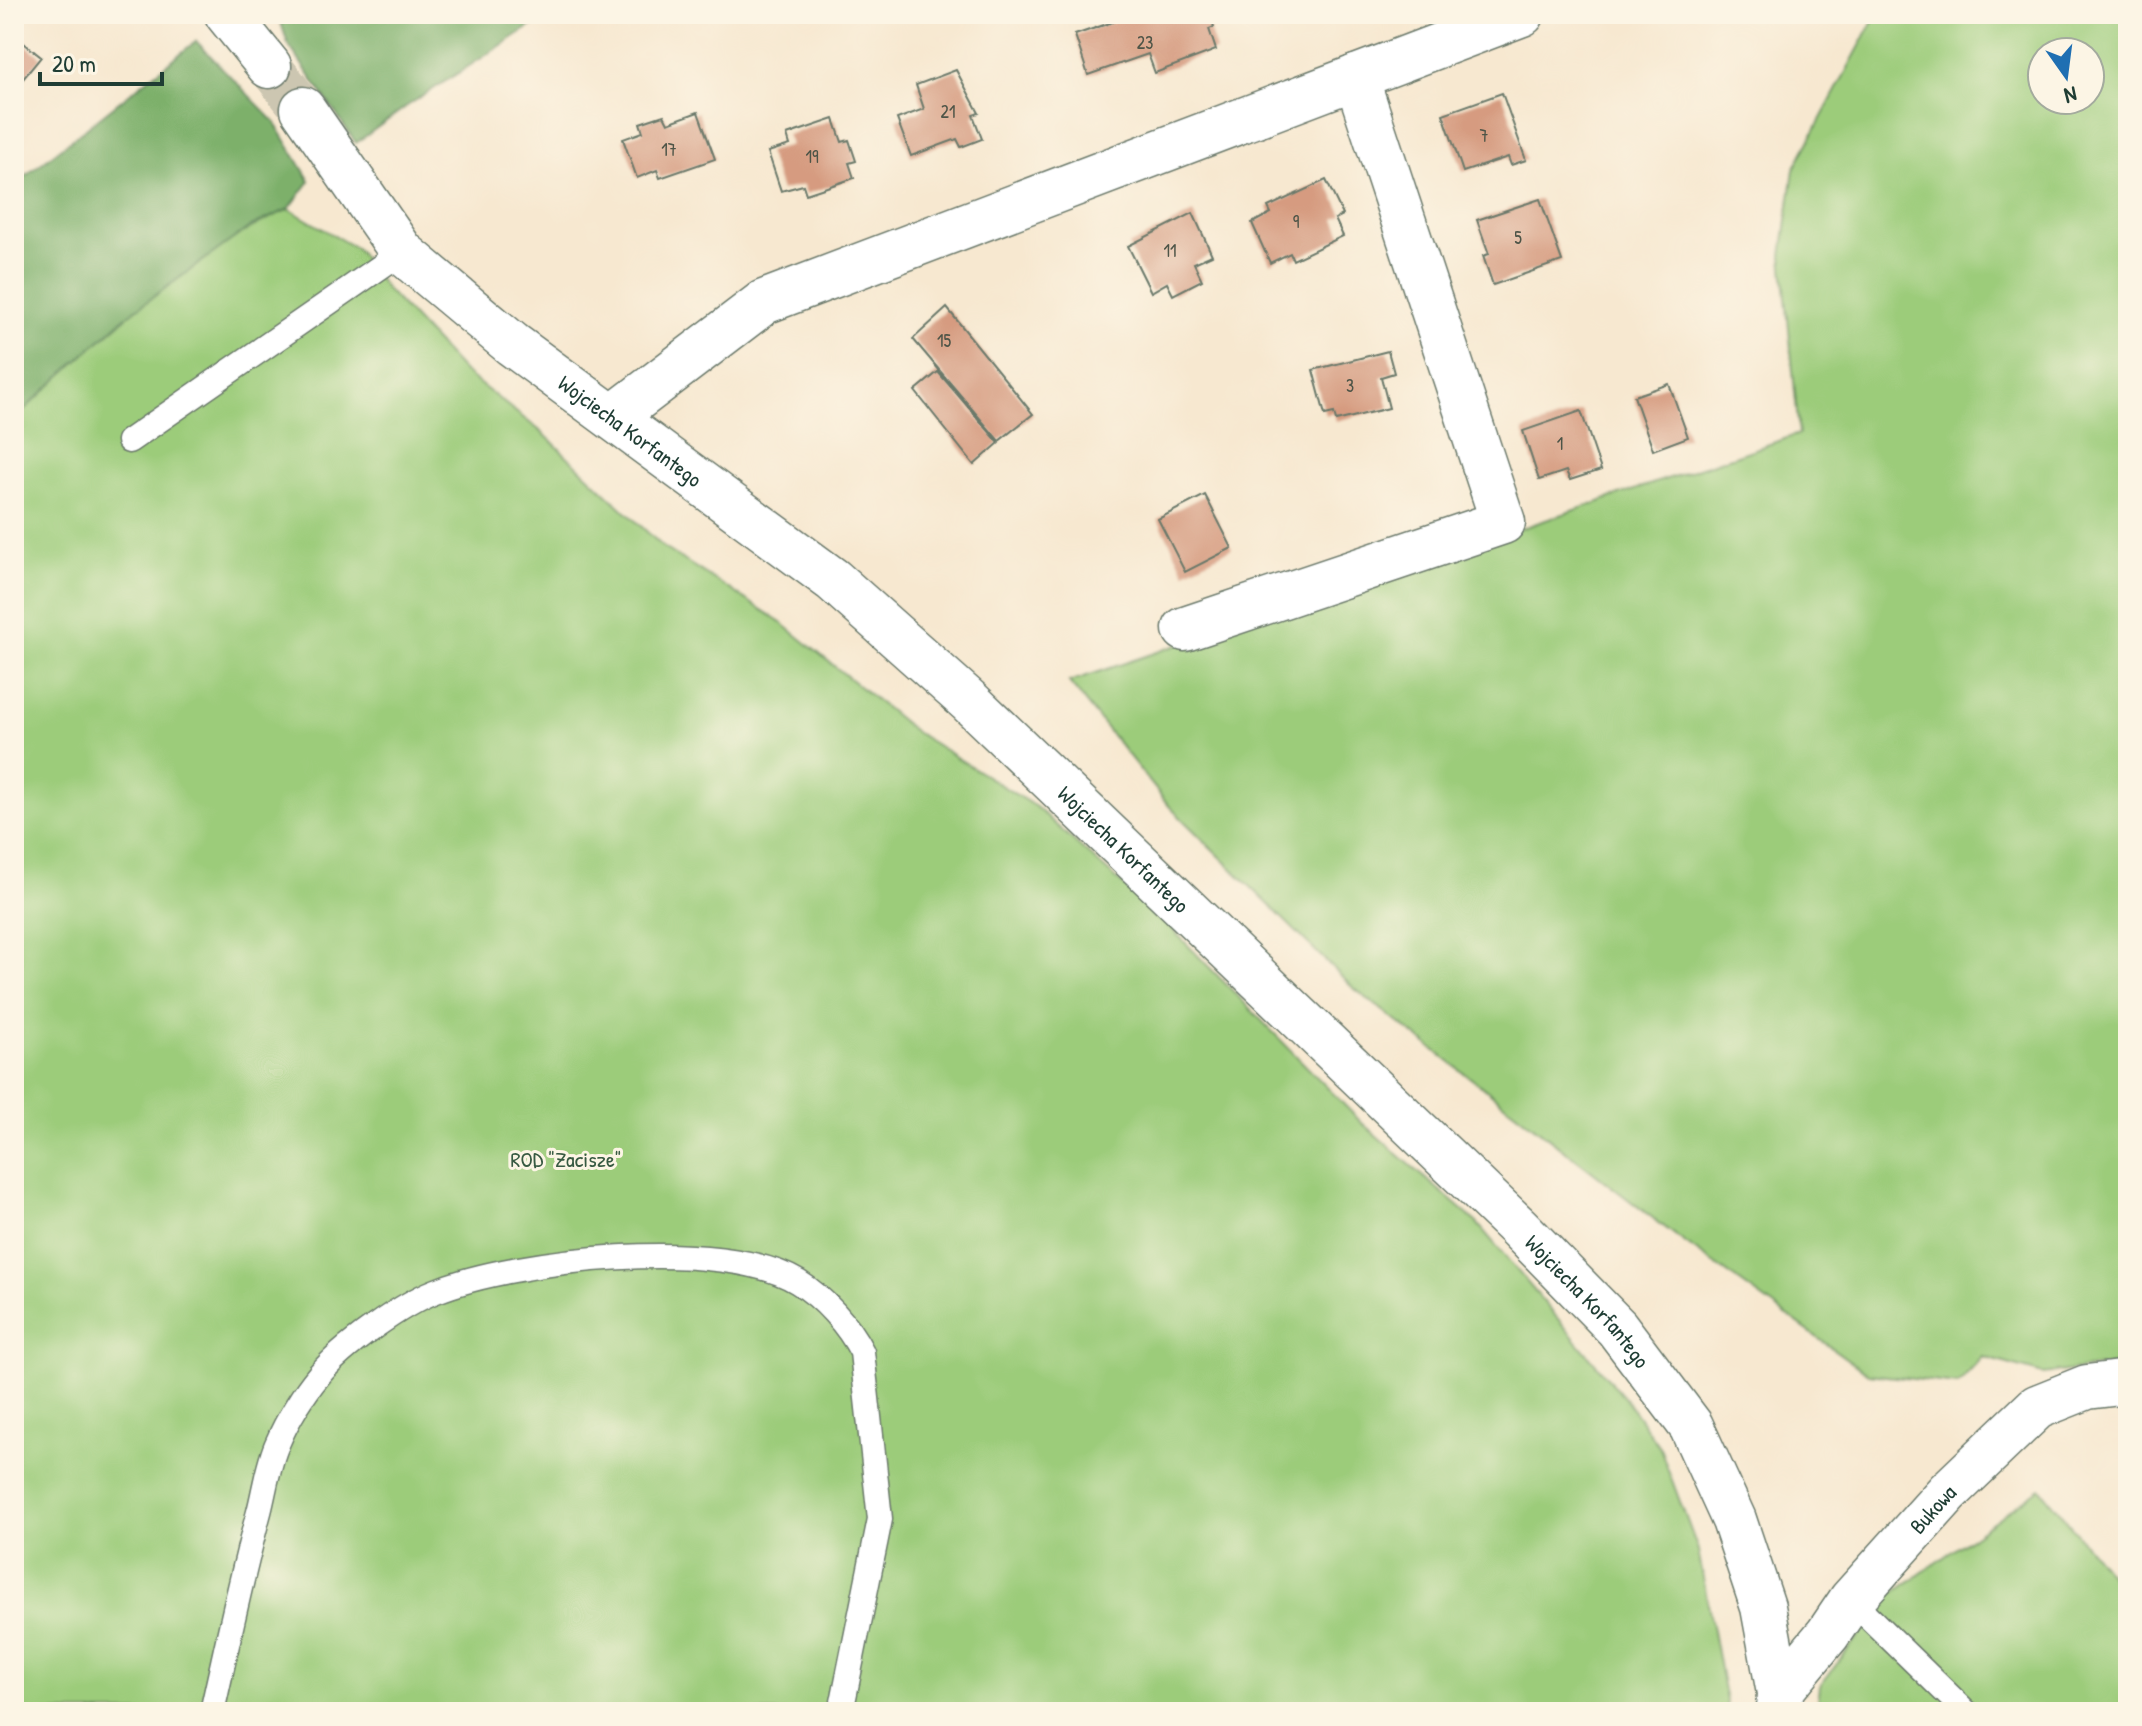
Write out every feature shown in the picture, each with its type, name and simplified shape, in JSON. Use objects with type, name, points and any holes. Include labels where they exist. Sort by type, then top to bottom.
[{"type":"street","points":[[227,14],[269,66]]},
{"type":"street","points":[[613,417],[764,302],[1522,14]]},
{"type":"street","points":[[1185,629],[1503,522],[1356,77]]},
{"type":"street","name":"Wojciecha Korfantego","points":[[303,109],[402,252],[512,344],[833,580],[970,702],[1519,1228],[1617,1328],[1691,1426],[1734,1520],[1763,1607],[1778,1702]]},
{"type":"street","name":"Bukowa","points":[[1778,1702],[1851,1600],[1948,1492],[2037,1407],[2087,1387],[2128,1382]]},
{"type":"lane","points":[[129,441],[402,252]]},
{"type":"lane","points":[[212,1712],[277,1442],[319,1374],[391,1315],[436,1291],[529,1269],[627,1256],[734,1262],[767,1268],[798,1281],[823,1302],[853,1335],[862,1352],[880,1519],[841,1712]]},
{"type":"lane","points":[[1851,1600],[1966,1712]]},
{"type":"green space","points":[[278,14],[550,14],[407,106],[356,143],[288,44]]},
{"type":"green space","points":[[1877,14],[2128,14],[2128,1363],[2043,1374],[1983,1357],[1958,1384],[1868,1374],[1680,1239],[1351,986],[1170,807],[1069,682],[1799,434],[1782,256],[1794,169]]},
{"type":"green space","points":[[196,41],[274,121],[310,181],[289,209],[251,226],[123,319],[14,419],[14,185]]},
{"type":"green space","name":"ROD \"Zacisze\"","points":[[289,209],[357,249],[386,289],[464,372],[543,433],[663,547],[778,620],[914,731],[1036,807],[1171,928],[1362,1123],[1477,1223],[1624,1397],[1660,1448],[1698,1550],[1728,1712],[14,1712],[14,419],[110,331],[178,276],[250,228]]},
{"type":"green space","points":[[2040,1488],[2128,1597],[2128,1712],[1817,1712],[1820,1686],[1888,1597]]},
{"type":"building","points":[[1136,14],[1210,14],[1214,27],[1209,29],[1216,50],[1155,73],[1148,54],[1088,75],[1075,35]]},
{"type":"building","points":[[14,35],[41,57],[14,90]]},
{"type":"building","points":[[956,70],[979,113],[973,115],[982,139],[961,147],[957,139],[911,156],[897,119],[924,109],[916,85]]},
{"type":"building","points":[[1502,93],[1526,160],[1511,165],[1508,157],[1463,172],[1443,114]]},
{"type":"building","points":[[698,112],[715,159],[660,178],[657,170],[637,178],[623,139],[643,132],[640,123],[664,115],[668,123]]},
{"type":"building","points":[[834,119],[842,142],[849,140],[856,161],[849,163],[854,178],[806,194],[803,185],[781,191],[768,152],[790,145],[787,135]]},
{"type":"building","points":[[1326,180],[1343,215],[1335,219],[1343,236],[1293,260],[1290,253],[1270,263],[1252,223],[1271,213],[1268,207]]},
{"type":"building","points":[[1540,199],[1562,261],[1493,285],[1483,256],[1489,254],[1477,220]]},
{"type":"building","points":[[1193,213],[1212,255],[1194,263],[1202,280],[1173,295],[1167,283],[1151,292],[1128,246]]},
{"type":"building","points":[[947,308],[1033,414],[999,441],[913,339]]},
{"type":"building","points":[[1388,351],[1394,373],[1381,377],[1389,408],[1336,421],[1334,413],[1325,415],[1313,370]]},
{"type":"building","points":[[938,372],[999,443],[974,465],[915,391]]},
{"type":"building","points":[[1669,384],[1688,437],[1653,450],[1634,396]]},
{"type":"building","points":[[1581,411],[1601,470],[1570,480],[1566,471],[1539,480],[1523,431]]},
{"type":"building","points":[[1205,495],[1232,548],[1185,572],[1158,519]]},
{"type":"tunnel","points":[[269,66],[303,109]]}]
